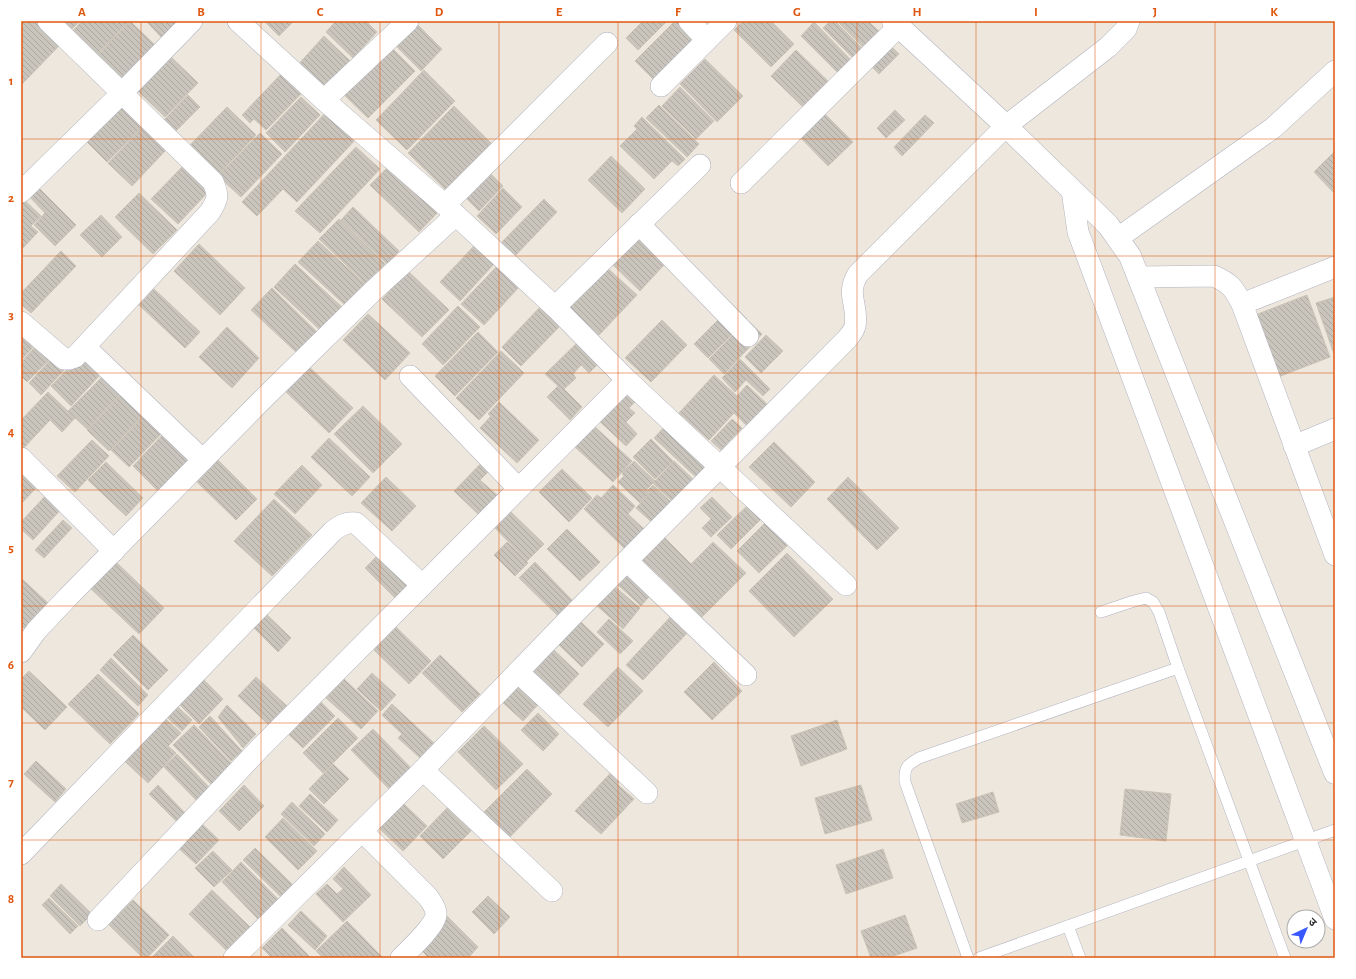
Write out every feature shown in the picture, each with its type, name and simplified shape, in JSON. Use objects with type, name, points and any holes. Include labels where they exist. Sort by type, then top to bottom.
[{"type":"street","points":[[21,322],[64,359],[75,357],[210,212],[217,201],[218,193],[213,182],[48,21]]},
{"type":"street","points":[[21,192],[122,93],[192,21]]},
{"type":"street","points":[[238,21],[324,100],[450,210],[555,307],[627,380],[846,585]]},
{"type":"street","points":[[324,100],[408,21]]},
{"type":"street","points":[[688,21],[707,40]]},
{"type":"street","points":[[661,86],[726,21]]},
{"type":"street","points":[[234,958],[424,770],[518,672],[847,339],[855,327],[852,289],[858,274],[1006,126],[1108,47],[1126,29],[1130,21]]},
{"type":"street","points":[[741,183],[895,24],[1006,126],[1108,225],[1130,256],[1335,773]]},
{"type":"street","points":[[21,652],[36,631],[203,460],[374,290],[607,43]]},
{"type":"street","points":[[1118,238],[1273,128],[1335,71]]},
{"type":"street","points":[[555,307],[700,165]]},
{"type":"street","points":[[1072,190],[1078,232],[1335,919]]},
{"type":"street","points":[[639,224],[748,336]]},
{"type":"street","points":[[1242,304],[1335,267]]},
{"type":"street","points":[[1138,276],[1214,276],[1226,281],[1234,288],[1242,304],[1335,555]]},
{"type":"street","points":[[85,347],[203,460]]},
{"type":"street","points":[[410,376],[518,488]]},
{"type":"street","points":[[98,920],[261,747],[627,380]]},
{"type":"street","points":[[1294,446],[1335,429]]},
{"type":"street","points":[[21,458],[114,551]]},
{"type":"street","points":[[21,854],[336,529],[347,522],[356,522],[422,585]]},
{"type":"street","points":[[627,561],[746,675]]},
{"type":"street","points":[[518,672],[647,793]]},
{"type":"street","points":[[424,770],[552,891]]},
{"type":"street","points":[[362,831],[428,897],[434,906],[436,915],[434,923],[401,958]]},
{"type":"lane","points":[[1101,612],[1146,598],[1153,602],[1159,612],[1178,668],[1285,958]]},
{"type":"lane","points":[[968,958],[905,782],[904,771],[909,764],[919,758],[1178,668]]},
{"type":"lane","points":[[979,958],[1335,830]]},
{"type":"lane","points":[[1068,926],[1080,958]]},
{"type":"building","points":[[21,21],[34,21],[59,46],[22,84],[21,83]]},
{"type":"building","points":[[54,21],[80,21],[67,34]]},
{"type":"building","points":[[82,21],[129,21],[93,59],[69,35]]},
{"type":"building","points":[[130,21],[154,44],[120,80],[96,57]]},
{"type":"building","points":[[146,21],[179,21],[162,38]]},
{"type":"building","points":[[264,21],[294,21],[279,36]]},
{"type":"building","points":[[336,21],[366,21],[377,32],[353,58],[326,32]]},
{"type":"building","points":[[414,21],[442,49],[421,71],[392,42]]},
{"type":"building","points":[[643,21],[667,21],[638,50],[626,38]]},
{"type":"building","points":[[675,21],[683,21],[699,38],[655,81],[635,61]]},
{"type":"building","points":[[743,21],[771,21],[794,44],[771,67],[734,30]]},
{"type":"building","points":[[830,21],[835,21],[864,50],[854,59],[823,28]]},
{"type":"building","points":[[837,21],[868,21],[883,35],[867,51]]},
{"type":"building","points":[[814,22],[852,61],[839,74],[801,36]]},
{"type":"building","points":[[324,36],[350,61],[323,90],[297,66]]},
{"type":"building","points":[[387,43],[415,71],[368,118],[340,91]]},
{"type":"building","points":[[889,44],[899,54],[879,74],[869,64]]},
{"type":"building","points":[[796,50],[831,84],[806,110],[771,76]]},
{"type":"building","points":[[169,55],[198,83],[165,117],[136,89]]},
{"type":"building","points":[[705,59],[743,96],[717,122],[680,84]]},
{"type":"building","points":[[424,70],[455,101],[407,150],[376,120]]},
{"type":"building","points":[[282,73],[303,92],[266,130],[254,119],[250,123],[242,115]]},
{"type":"building","points":[[680,87],[714,121],[696,139],[662,106]]},
{"type":"building","points":[[188,95],[200,107],[172,135],[160,124]]},
{"type":"building","points":[[301,97],[320,115],[285,152],[266,133]]},
{"type":"building","points":[[120,103],[143,126],[107,162],[84,139]]},
{"type":"building","points":[[659,105],[699,144],[687,157],[646,118]]},
{"type":"building","points":[[454,106],[491,143],[445,189],[408,153]]},
{"type":"building","points":[[227,107],[256,135],[220,173],[190,145]]},
{"type":"building","points":[[329,109],[358,137],[297,202],[283,189],[257,216],[242,202]]},
{"type":"building","points":[[895,110],[905,120],[886,138],[877,128]]},
{"type":"building","points":[[823,112],[853,142],[828,166],[799,136]]},
{"type":"building","points":[[925,115],[934,123],[902,156],[894,147]]},
{"type":"building","points":[[642,117],[685,159],[678,166],[672,161],[654,179],[620,146],[637,129],[634,126]]},
{"type":"building","points":[[143,127],[166,150],[132,186],[108,163]]},
{"type":"building","points":[[260,133],[282,154],[241,197],[218,176]]},
{"type":"building","points":[[356,147],[380,169],[320,233],[295,211]]},
{"type":"building","points":[[1335,151],[1335,194],[1314,172]]},
{"type":"building","points":[[611,156],[645,189],[622,213],[588,180]]},
{"type":"building","points":[[391,164],[439,211],[419,232],[370,185]]},
{"type":"building","points":[[183,166],[209,191],[178,224],[151,199]]},
{"type":"building","points":[[486,169],[503,186],[479,211],[462,194]]},
{"type":"building","points":[[36,185],[76,225],[55,246],[34,225],[45,213],[27,194]]},
{"type":"building","points":[[503,188],[522,207],[496,234],[477,216]]},
{"type":"building","points":[[139,193],[177,230],[153,254],[115,217]]},
{"type":"building","points":[[21,197],[41,216],[31,226],[38,232],[21,250]]},
{"type":"building","points":[[544,199],[557,212],[514,257],[500,244]]},
{"type":"building","points":[[353,207],[399,251],[387,264],[341,220]]},
{"type":"building","points":[[101,215],[122,237],[102,257],[80,235]]},
{"type":"building","points":[[339,219],[385,264],[366,284],[319,239]]},
{"type":"building","points":[[645,226],[674,254],[640,291],[610,262]]},
{"type":"building","points":[[318,241],[366,285],[346,306],[298,262]]},
{"type":"building","points":[[199,244],[245,288],[220,315],[174,271]]},
{"type":"building","points":[[474,246],[494,264],[460,301],[440,282]]},
{"type":"building","points":[[61,251],[76,266],[31,313],[21,304],[21,293]]},
{"type":"building","points":[[295,264],[342,307],[320,330],[274,287]]},
{"type":"building","points":[[499,264],[521,285],[484,325],[461,304]]},
{"type":"building","points":[[604,265],[637,295],[599,335],[567,305]]},
{"type":"building","points":[[408,271],[449,310],[422,337],[382,299]]},
{"type":"building","points":[[272,288],[318,333],[298,354],[251,310]]},
{"type":"building","points":[[154,289],[200,332],[185,348],[139,305]]},
{"type":"building","points":[[1307,295],[1330,357],[1273,379],[1250,317]]},
{"type":"building","points":[[1335,297],[1335,353],[1334,354],[1316,303]]},
{"type":"building","points":[[733,305],[747,319],[708,358],[694,344]]},
{"type":"building","points":[[458,306],[480,327],[443,365],[422,344]]},
{"type":"building","points":[[541,306],[561,325],[521,366],[502,347]]},
{"type":"building","points":[[368,314],[410,353],[385,380],[343,340]]},
{"type":"building","points":[[662,320],[687,345],[651,382],[625,358]]},
{"type":"building","points":[[747,320],[762,334],[724,374],[709,359]]},
{"type":"building","points":[[227,327],[259,358],[232,388],[199,357]]},
{"type":"building","points":[[21,328],[37,343],[21,360]]},
{"type":"building","points":[[478,332],[498,352],[455,396],[435,376]]},
{"type":"building","points":[[766,335],[783,351],[761,373],[745,357]]},
{"type":"building","points":[[579,341],[600,362],[589,373],[581,365],[573,374],[576,378],[564,389],[582,407],[570,420],[547,397],[558,386],[545,374]]},
{"type":"building","points":[[39,343],[53,356],[27,382],[21,376],[21,362]]},
{"type":"building","points":[[501,351],[524,373],[479,420],[456,398]]},
{"type":"building","points":[[82,354],[102,373],[71,406],[51,386]]},
{"type":"building","points":[[53,357],[65,369],[41,395],[29,383]]},
{"type":"building","points":[[740,359],[770,389],[763,396],[746,380],[735,392],[722,378]]},
{"type":"building","points":[[305,363],[353,408],[329,433],[282,388]]},
{"type":"building","points":[[714,375],[737,396],[747,385],[767,404],[747,426],[734,413],[709,440],[679,413]]},
{"type":"building","points":[[103,376],[121,394],[87,429],[68,411]]},
{"type":"building","points":[[630,383],[642,395],[629,408],[635,413],[626,422],[637,434],[626,446],[596,418]]},
{"type":"building","points":[[48,392],[75,418],[62,432],[50,420],[21,451],[21,420]]},
{"type":"building","points":[[121,395],[143,416],[109,451],[87,430]]},
{"type":"building","points":[[499,402],[539,440],[517,463],[480,428],[491,416],[488,414]]},
{"type":"building","points":[[363,406],[402,444],[373,473],[334,434]]},
{"type":"building","points":[[145,415],[163,432],[129,467],[111,450]]},
{"type":"building","points":[[732,419],[742,428],[721,450],[711,441]]},
{"type":"building","points":[[667,424],[712,466],[699,480],[654,438]]},
{"type":"building","points":[[594,426],[632,461],[613,482],[575,447]]},
{"type":"building","points":[[168,429],[195,455],[159,492],[133,466]]},
{"type":"building","points":[[329,438],[370,477],[352,496],[311,457]]},
{"type":"building","points":[[651,439],[673,461],[655,479],[633,457]]},
{"type":"building","points":[[92,440],[109,456],[75,492],[57,476]]},
{"type":"building","points":[[774,442],[815,482],[791,507],[749,467]]},
{"type":"building","points":[[491,453],[499,461],[480,480],[498,496],[479,515],[454,491]]},
{"type":"building","points":[[218,460],[257,499],[236,520],[197,482]]},
{"type":"building","points":[[634,461],[655,481],[646,490],[649,494],[640,503],[618,482],[624,476],[622,473]]},
{"type":"building","points":[[674,461],[696,482],[675,504],[653,483]]},
{"type":"building","points":[[106,462],[143,498],[126,516],[88,480]]},
{"type":"building","points":[[302,465],[322,485],[295,514],[274,494]]},
{"type":"building","points":[[562,469],[592,498],[569,522],[539,492]]},
{"type":"building","points":[[21,474],[36,488],[21,504]]},
{"type":"building","points":[[386,477],[416,506],[392,531],[361,503]]},
{"type":"building","points":[[848,477],[899,528],[877,550],[827,499]]},
{"type":"building","points":[[613,485],[635,506],[628,514],[646,531],[627,551],[584,509],[597,495],[601,498]]},
{"type":"building","points":[[653,485],[675,506],[656,526],[636,508],[650,493],[647,491]]},
{"type":"building","points":[[49,492],[64,506],[33,540],[21,529],[21,522]]},
{"type":"building","points":[[712,497],[732,517],[711,537],[702,528],[711,519],[700,508]]},
{"type":"building","points":[[274,499],[312,535],[272,576],[234,541]]},
{"type":"building","points":[[754,499],[767,513],[731,549],[717,535]]},
{"type":"building","points":[[511,512],[544,544],[527,561],[495,528]]},
{"type":"building","points":[[774,514],[796,537],[759,573],[737,551]]},
{"type":"building","points":[[63,520],[72,528],[44,558],[35,550]]},
{"type":"building","points":[[567,529],[600,562],[580,581],[547,549]]},
{"type":"building","points":[[664,537],[691,564],[713,542],[746,573],[702,617],[642,559]]},
{"type":"building","points":[[507,542],[528,563],[515,576],[494,555]]},
{"type":"building","points":[[388,545],[420,577],[397,600],[365,568]]},
{"type":"building","points":[[787,553],[833,599],[794,637],[749,591]]},
{"type":"building","points":[[116,562],[164,608],[139,634],[90,588]]},
{"type":"building","points":[[535,562],[573,601],[558,616],[519,578]]},
{"type":"building","points":[[628,569],[653,592],[641,606],[616,583]]},
{"type":"building","points":[[21,578],[48,603],[24,628],[21,626]]},
{"type":"building","points":[[613,585],[640,608],[623,629],[596,605]]},
{"type":"building","points":[[261,609],[291,638],[278,652],[248,622]]},
{"type":"building","points":[[672,615],[689,631],[643,680],[626,665]]},
{"type":"building","points":[[609,619],[633,641],[620,654],[597,632]]},
{"type":"building","points":[[580,621],[604,644],[582,667],[557,643]]},
{"type":"building","points":[[396,627],[431,661],[409,684],[374,650]]},
{"type":"building","points":[[133,635],[168,670],[148,690],[113,655]]},
{"type":"building","points":[[554,650],[579,674],[557,697],[532,673]]},
{"type":"building","points":[[440,655],[480,694],[462,712],[422,673]]},
{"type":"building","points":[[111,658],[148,695],[138,706],[100,670]]},
{"type":"building","points":[[714,662],[742,691],[712,720],[684,692]]},
{"type":"building","points":[[618,667],[643,691],[608,727],[583,704]]},
{"type":"building","points":[[194,670],[223,699],[199,724],[170,695]]},
{"type":"building","points":[[29,671],[67,707],[45,730],[21,707],[21,679]]},
{"type":"building","points":[[372,673],[396,695],[381,711],[357,689]]},
{"type":"building","points":[[98,674],[139,714],[110,744],[68,704]]},
{"type":"building","points":[[522,675],[545,697],[523,721],[499,699]]},
{"type":"building","points":[[256,677],[289,708],[271,727],[238,696]]},
{"type":"building","points":[[344,679],[378,711],[361,729],[326,698]]},
{"type":"building","points":[[316,697],[335,716],[303,748],[284,730]]},
{"type":"building","points":[[168,698],[192,720],[182,731],[158,709]]},
{"type":"building","points":[[392,704],[434,743],[420,758],[398,738],[402,734],[382,715]]},
{"type":"building","points":[[227,705],[256,734],[243,748],[218,717]]},
{"type":"building","points":[[158,712],[181,733],[168,746],[176,753],[148,783],[118,755]]},
{"type":"building","points":[[538,713],[559,734],[543,751],[521,730]]},
{"type":"building","points":[[210,716],[242,751],[231,761],[199,727]]},
{"type":"building","points":[[338,718],[358,738],[323,773],[303,753]]},
{"type":"building","points":[[837,720],[847,749],[801,766],[791,736]]},
{"type":"building","points":[[194,725],[234,766],[214,787],[173,745]]},
{"type":"building","points":[[484,726],[523,764],[496,790],[458,752]]},
{"type":"building","points":[[373,729],[412,769],[390,790],[351,750]]},
{"type":"building","points":[[177,754],[211,789],[198,802],[164,767]]},
{"type":"building","points":[[36,761],[66,789],[55,802],[24,774]]},
{"type":"building","points":[[333,764],[349,779],[324,804],[309,789]]},
{"type":"building","points":[[618,765],[627,773],[617,784],[634,799],[601,834],[575,811]]},
{"type":"building","points":[[527,769],[552,794],[503,844],[477,819]]},
{"type":"building","points":[[158,785],[190,818],[181,826],[149,794]]},
{"type":"building","points":[[244,785],[264,806],[239,831],[219,811]]},
{"type":"building","points":[[861,785],[872,820],[825,834],[815,798]]},
{"type":"building","points":[[1125,789],[1171,794],[1166,841],[1120,835]]},
{"type":"building","points":[[993,792],[999,812],[962,823],[956,804]]},
{"type":"building","points":[[310,794],[338,820],[327,832],[299,806]]},
{"type":"building","points":[[292,802],[325,834],[314,846],[281,814]]},
{"type":"building","points":[[404,804],[427,826],[403,851],[379,828]]},
{"type":"building","points":[[447,808],[471,831],[443,859],[420,836]]},
{"type":"building","points":[[283,818],[317,851],[298,870],[265,837]]},
{"type":"building","points":[[199,821],[219,840],[196,864],[176,846]]},
{"type":"building","points":[[255,848],[294,886],[282,898],[243,860]]},
{"type":"building","points":[[883,849],[893,878],[846,894],[836,865]]},
{"type":"building","points":[[213,851],[232,870],[214,887],[195,868]]},
{"type":"building","points":[[241,862],[280,901],[260,921],[222,882]]},
{"type":"building","points":[[344,867],[371,895],[343,922],[316,894],[327,884],[337,894],[343,889],[333,879]]},
{"type":"building","points":[[61,884],[92,914],[80,926],[50,896]]},
{"type":"building","points":[[212,890],[250,927],[227,951],[189,914]]},
{"type":"building","points":[[488,896],[510,917],[494,934],[472,912]]},
{"type":"building","points":[[49,898],[78,926],[70,934],[42,905]]},
{"type":"building","points":[[133,900],[169,935],[147,958],[143,958],[108,924]]},
{"type":"building","points":[[301,911],[327,936],[315,950],[288,925]]},
{"type":"building","points":[[905,915],[917,948],[888,958],[871,958],[861,931]]},
{"type":"building","points":[[447,916],[478,947],[468,958],[429,958],[417,946]]},
{"type":"building","points":[[347,921],[383,958],[323,958],[316,951]]},
{"type":"building","points":[[282,928],[311,958],[272,958],[262,948]]},
{"type":"building","points":[[173,936],[195,958],[151,958]]}]
